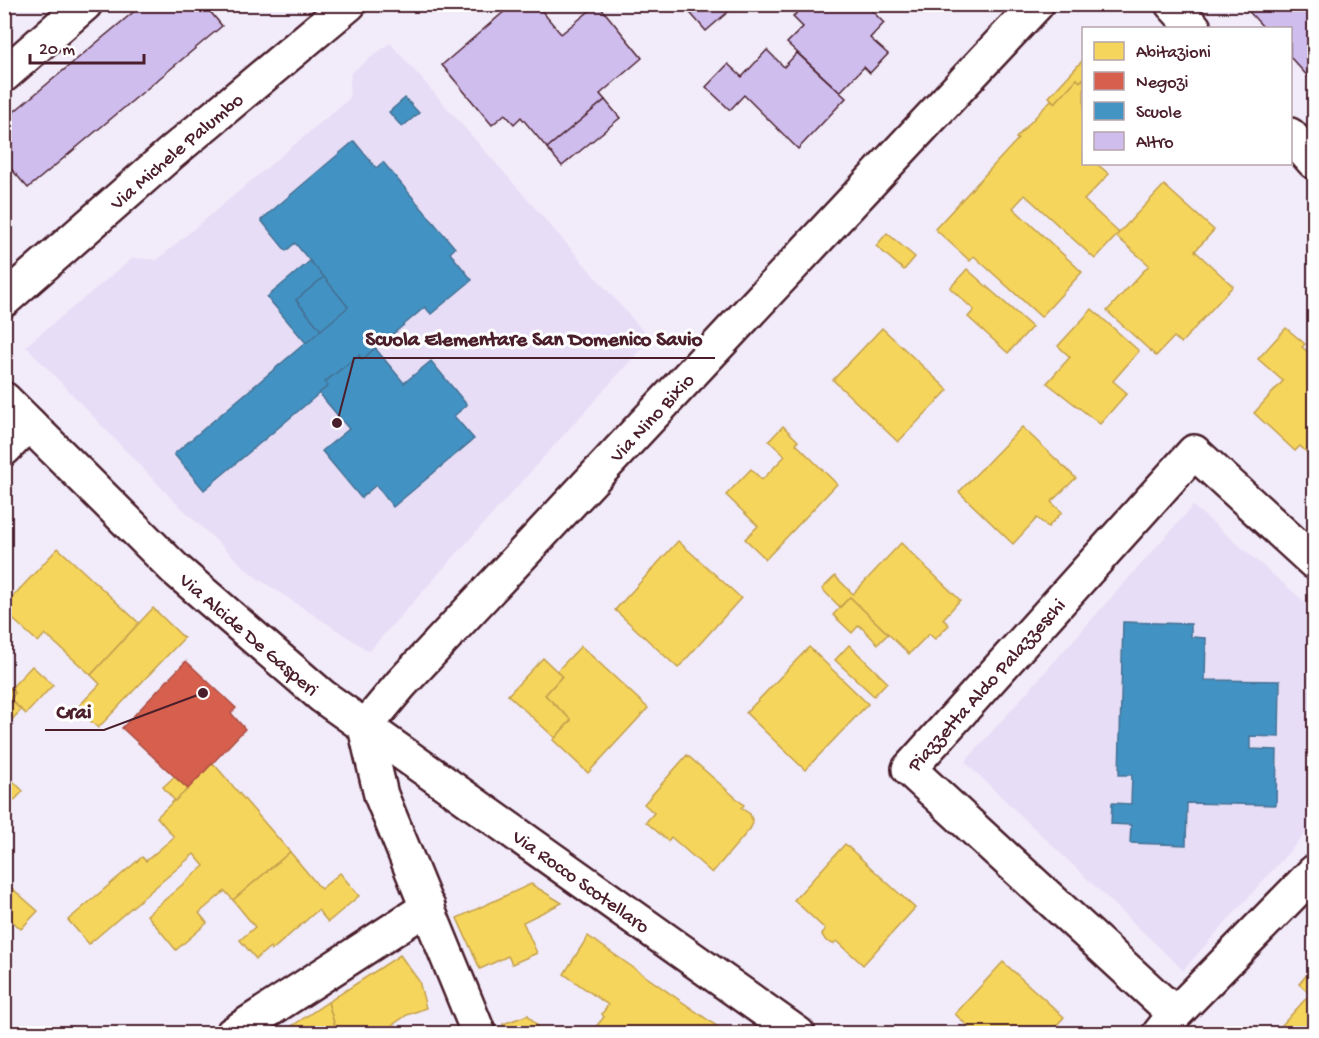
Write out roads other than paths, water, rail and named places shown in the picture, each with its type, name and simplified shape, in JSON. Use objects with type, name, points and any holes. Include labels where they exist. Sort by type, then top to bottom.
[{"type":"street","points":[[4,75],[85,4]]},
{"type":"street","name":"Via Michele Palumbo","points":[[4,300],[170,154],[349,4]]},
{"type":"street","name":"Via Nino Bixio","points":[[366,727],[401,684],[1036,4]]},
{"type":"street","points":[[1172,4],[1193,27]]},
{"type":"street","points":[[1292,137],[1314,162]]},
{"type":"street","name":"Via Alcide De Gasperi","points":[[4,399],[175,569],[322,696],[366,727]]},
{"type":"street","points":[[4,449],[29,424]]},
{"type":"street","name":"Piazzetta Aldo Palazzeschi","points":[[1167,1024],[909,769],[1194,452],[1314,562]]},
{"type":"street","points":[[366,727],[381,795],[479,1034]]},
{"type":"street","name":"Via Rocco Scotellaro","points":[[366,727],[798,1034]]},
{"type":"street","points":[[1167,1024],[1314,872]]},
{"type":"street","points":[[232,1034],[428,907]]},
{"type":"place","name":"Scuola Elementare San Domenico Savio","points":[[337,423]]},
{"type":"place","name":"Crai","points":[[203,693]]}]
